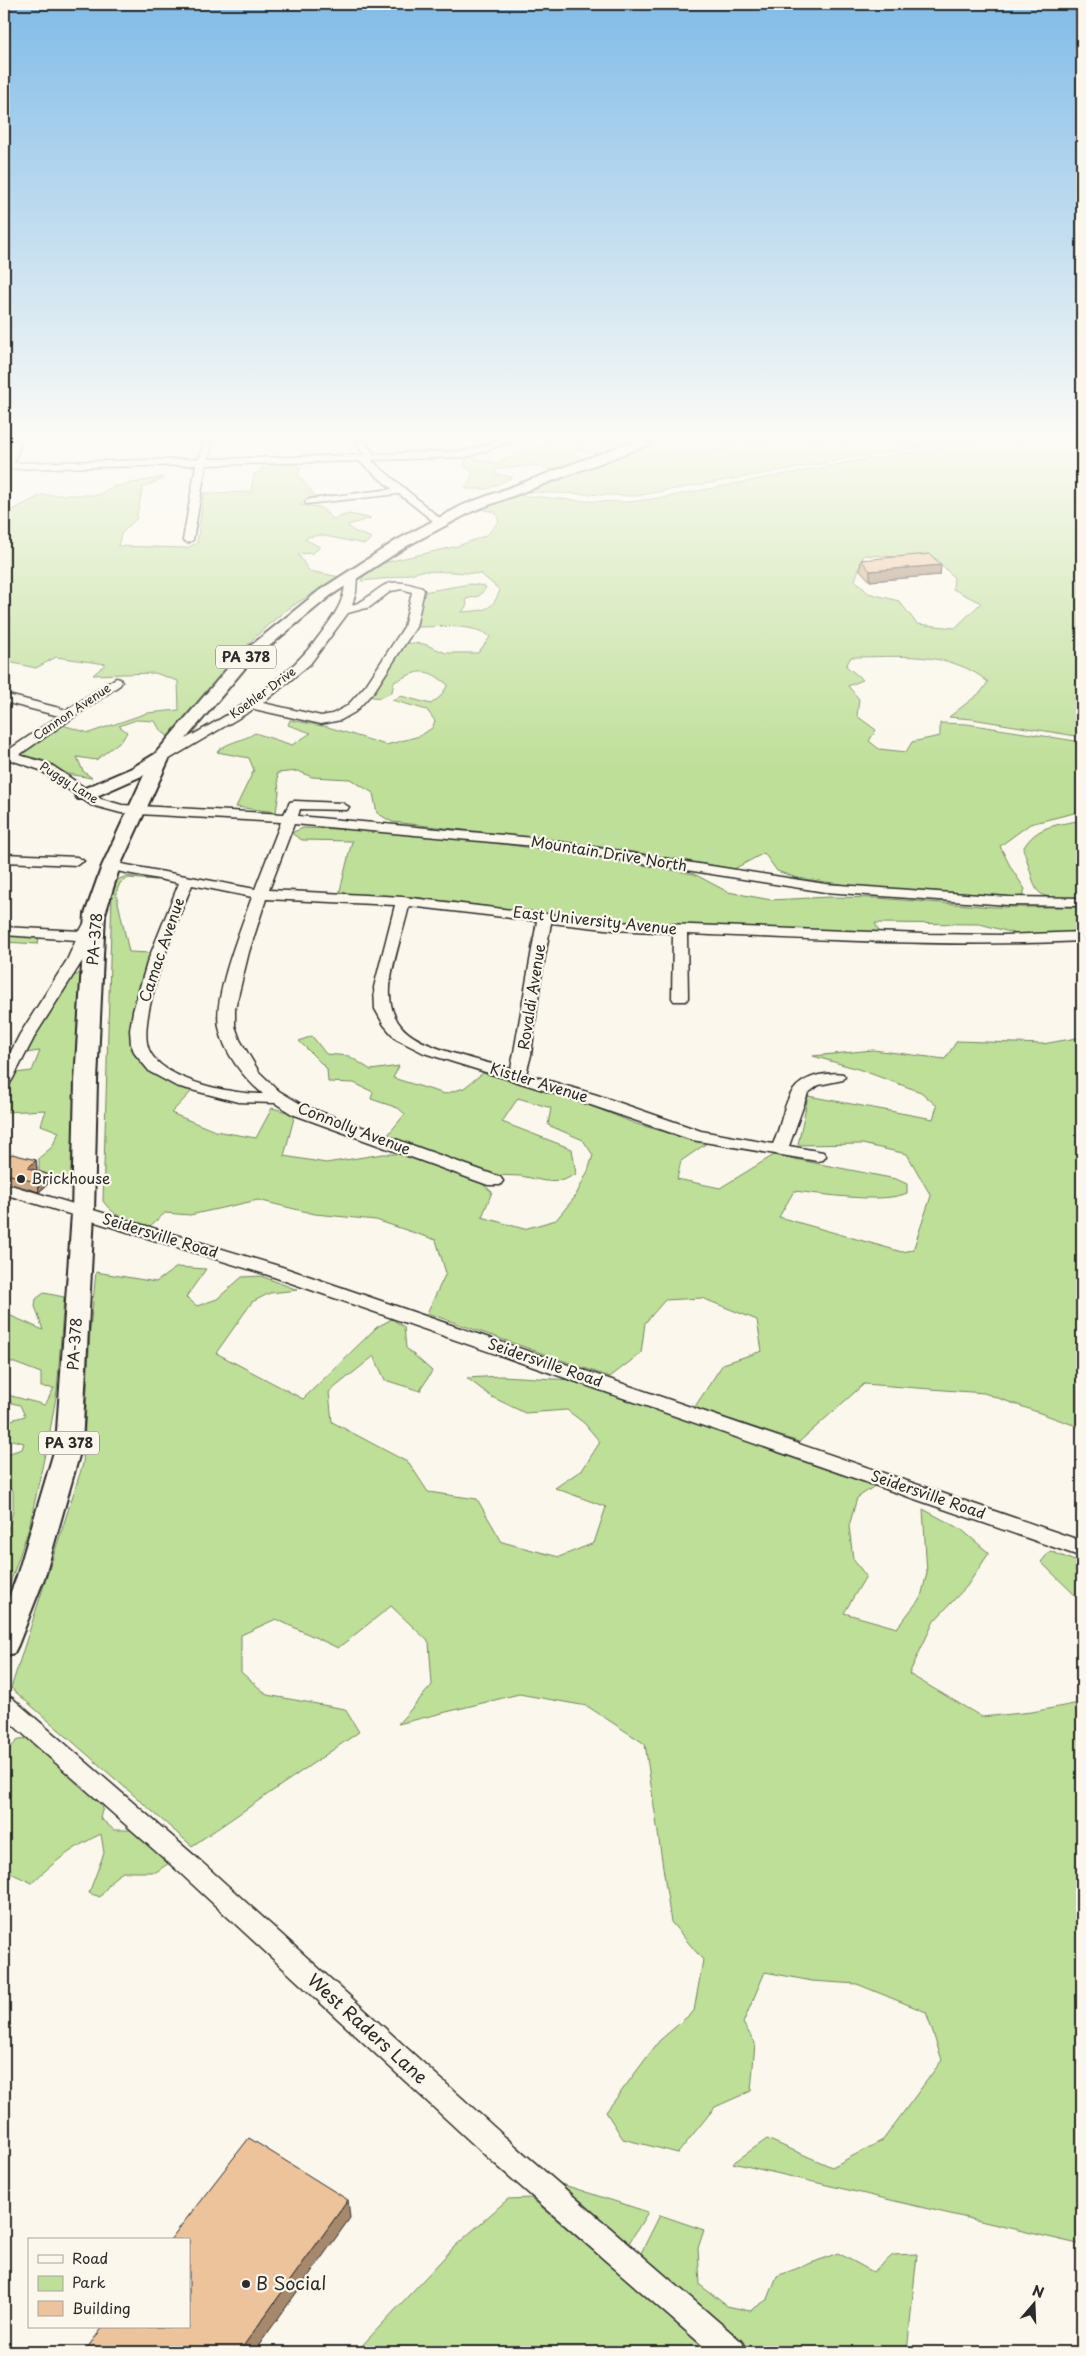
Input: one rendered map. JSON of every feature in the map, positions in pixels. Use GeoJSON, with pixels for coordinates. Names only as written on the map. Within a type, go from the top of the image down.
{"type":"FeatureCollection","features":[{"type":"Feature","properties":{"kind":"main road","name":"PA-378"},"geometry":{"type":"LineString","coordinates":[[4,1645],[32,1576],[69,1444],[83,1213],[86,1082],[95,914],[111,866],[161,758],[244,659],[325,593],[390,551]]}},
{"type":"Feature","properties":{"kind":"main road"},"geometry":{"type":"LineString","coordinates":[[84,795],[138,772],[161,758]]}},
{"type":"Feature","properties":{"kind":"street","name":"Koehler Drive"},"geometry":{"type":"LineString","coordinates":[[161,758],[250,704],[302,665],[344,610],[353,588],[351,577]]}},
{"type":"Feature","properties":{"kind":"street"},"geometry":{"type":"LineString","coordinates":[[250,704],[320,720],[336,717],[351,709],[371,687],[410,627],[418,590],[402,586],[388,588],[366,605],[344,610]]}},
{"type":"Feature","properties":{"kind":"street","name":"Cannon Avenue"},"geometry":{"type":"LineString","coordinates":[[5,756],[116,682]]}},
{"type":"Feature","properties":{"kind":"street"},"geometry":{"type":"LineString","coordinates":[[4,698],[67,714]]}},
{"type":"Feature","properties":{"kind":"street","name":"Puggy Lane"},"geometry":{"type":"LineString","coordinates":[[5,756],[34,762],[54,771],[84,795],[133,816],[281,823],[289,820]]}},
{"type":"Feature","properties":{"kind":"street"},"geometry":{"type":"LineString","coordinates":[[289,820],[295,805],[342,807]]}},
{"type":"Feature","properties":{"kind":"street","name":"Connolly Avenue"},"geometry":{"type":"LineString","coordinates":[[289,820],[235,973],[226,1024],[241,1062],[276,1098],[309,1115],[494,1181]]}},
{"type":"Feature","properties":{"kind":"street","name":"Mountain Drive North"},"geometry":{"type":"LineString","coordinates":[[289,820],[534,842],[825,888],[1008,901],[1082,902]]}},
{"type":"Feature","properties":{"kind":"street"},"geometry":{"type":"LineString","coordinates":[[4,858],[77,860]]}},
{"type":"Feature","properties":{"kind":"street","name":"East University Avenue"},"geometry":{"type":"LineString","coordinates":[[111,866],[262,894],[403,901],[605,925],[680,930],[951,939],[1032,940],[1082,937]]}},
{"type":"Feature","properties":{"kind":"street","name":"Camac Avenue"},"geometry":{"type":"LineString","coordinates":[[187,880],[162,943],[144,999],[139,1043],[154,1068],[181,1082],[248,1099],[276,1098]]}},
{"type":"Feature","properties":{"kind":"street","name":"Kistler Avenue"},"geometry":{"type":"LineString","coordinates":[[403,901],[382,987],[383,1009],[390,1022],[402,1036],[430,1050],[591,1099],[698,1136],[758,1148],[779,1149],[817,1156]]}},
{"type":"Feature","properties":{"kind":"street"},"geometry":{"type":"LineString","coordinates":[[4,1080],[28,1034],[87,936],[95,914]]}},
{"type":"Feature","properties":{"kind":"street","name":"Rovaldi Avenue"},"geometry":{"type":"LineString","coordinates":[[517,1076],[523,1055],[532,984],[545,917]]}},
{"type":"Feature","properties":{"kind":"street"},"geometry":{"type":"LineString","coordinates":[[680,930],[680,998]]}},
{"type":"Feature","properties":{"kind":"street"},"geometry":{"type":"LineString","coordinates":[[4,931],[87,936]]}},
{"type":"Feature","properties":{"kind":"street"},"geometry":{"type":"LineString","coordinates":[[779,1149],[785,1140],[798,1092],[806,1085],[816,1081],[837,1077]]}},
{"type":"Feature","properties":{"kind":"street","name":"Seidersville Road"},"geometry":{"type":"LineString","coordinates":[[4,1188],[275,1271],[384,1307],[1082,1549]]}},
{"type":"Feature","properties":{"kind":"street","name":"West Raders Lane"},"geometry":{"type":"LineString","coordinates":[[4,1704],[187,1864],[495,2146],[732,2352]]}},
{"type":"Feature","properties":{"kind":"green space"},"geometry":{"type":"Polygon","coordinates":[[[4,551],[315,551],[313,553],[298,554],[309,571],[340,577],[285,611],[253,639],[224,671],[170,738],[160,730],[155,721],[136,720],[119,726],[127,732],[123,739],[96,760],[77,757],[83,771],[92,778],[68,774],[42,760],[22,755],[20,751],[59,724],[89,733],[147,713],[179,710],[178,681],[155,673],[93,675],[106,664],[56,657],[36,668],[4,661],[4,551]]]}},
{"type":"Feature","properties":{"kind":"green space"},"geometry":{"type":"Polygon","coordinates":[[[436,551],[1082,551],[1082,737],[949,717],[981,692],[988,682],[973,672],[941,660],[905,656],[851,657],[846,666],[863,680],[848,686],[859,699],[857,716],[876,730],[869,741],[879,749],[906,752],[912,742],[940,736],[940,723],[967,724],[1082,742],[1082,811],[1030,824],[1000,846],[1011,868],[1025,889],[1022,897],[855,886],[797,878],[777,871],[764,853],[734,869],[616,849],[392,822],[377,813],[373,793],[350,779],[312,777],[298,771],[277,773],[279,792],[276,812],[236,807],[254,770],[249,758],[217,752],[221,749],[255,733],[292,745],[311,733],[288,725],[290,720],[328,727],[386,745],[420,736],[432,728],[435,721],[427,710],[392,700],[401,696],[431,704],[440,697],[448,685],[433,675],[422,672],[394,682],[392,692],[386,695],[379,697],[369,696],[406,643],[424,644],[446,653],[478,653],[490,637],[484,633],[466,628],[445,626],[416,627],[423,592],[470,584],[485,586],[486,588],[479,596],[466,599],[467,605],[462,612],[482,610],[490,606],[500,590],[481,574],[422,571],[392,578],[361,581],[367,570],[387,562],[436,551]],[[864,555],[855,580],[868,593],[899,601],[917,624],[955,628],[981,603],[953,589],[954,578],[937,559],[864,555]]]}},
{"type":"Feature","properties":{"kind":"green space"},"geometry":{"type":"Polygon","coordinates":[[[1082,820],[1082,899],[1052,898],[1043,895],[1034,885],[1023,849],[1034,835],[1048,827],[1082,820]]]}},
{"type":"Feature","properties":{"kind":"green space"},"geometry":{"type":"Polygon","coordinates":[[[303,828],[371,830],[452,837],[591,856],[694,874],[728,892],[771,900],[830,897],[877,898],[993,907],[1082,907],[1082,933],[1028,937],[980,924],[875,923],[880,934],[687,927],[608,922],[414,897],[339,895],[352,841],[302,840],[291,833],[303,828]]]}},
{"type":"Feature","properties":{"kind":"green space"},"geometry":{"type":"Polygon","coordinates":[[[126,876],[156,880],[128,878],[120,883],[116,893],[129,952],[151,953],[138,1001],[131,1049],[153,1075],[192,1091],[171,1113],[215,1131],[256,1138],[272,1108],[295,1114],[284,1156],[326,1163],[383,1154],[400,1154],[480,1182],[492,1192],[482,1217],[524,1229],[556,1220],[575,1197],[588,1171],[593,1155],[583,1140],[548,1125],[551,1108],[518,1098],[502,1122],[572,1149],[576,1174],[564,1180],[545,1181],[521,1176],[494,1175],[387,1136],[405,1114],[398,1108],[371,1099],[373,1092],[354,1083],[328,1082],[327,1069],[299,1041],[312,1036],[326,1054],[349,1056],[371,1070],[399,1066],[393,1078],[445,1094],[464,1088],[483,1073],[577,1100],[636,1124],[707,1143],[681,1161],[677,1179],[720,1188],[774,1155],[896,1179],[907,1184],[907,1193],[883,1198],[868,1198],[794,1191],[779,1217],[902,1252],[913,1250],[931,1196],[907,1154],[862,1144],[798,1145],[808,1096],[933,1119],[937,1106],[921,1092],[858,1069],[813,1056],[873,1050],[945,1059],[957,1041],[1043,1044],[1082,1037],[1082,1428],[984,1393],[864,1384],[799,1442],[694,1408],[723,1364],[762,1351],[757,1320],[702,1298],[665,1300],[645,1323],[641,1353],[610,1377],[427,1313],[446,1273],[436,1240],[376,1220],[315,1214],[258,1200],[190,1215],[165,1213],[150,1226],[118,1216],[103,1201],[112,893],[115,881],[126,876]]]}},
{"type":"Feature","properties":{"kind":"green space"},"geometry":{"type":"Polygon","coordinates":[[[4,935],[39,937],[38,944],[4,942],[4,935]]]}},
{"type":"Feature","properties":{"kind":"green space"},"geometry":{"type":"Polygon","coordinates":[[[82,972],[70,1184],[56,1183],[39,1173],[39,1158],[52,1147],[59,1132],[41,1125],[46,1110],[4,1112],[4,1103],[15,1073],[32,1071],[40,1051],[25,1053],[72,977],[82,972]]]}},
{"type":"Feature","properties":{"kind":"green space"},"geometry":{"type":"Polygon","coordinates":[[[177,1267],[206,1269],[186,1297],[197,1306],[217,1299],[242,1277],[261,1276],[298,1290],[270,1293],[252,1302],[216,1353],[303,1399],[377,1327],[392,1319],[404,1327],[406,1348],[432,1371],[420,1391],[385,1380],[374,1356],[329,1392],[332,1422],[409,1463],[428,1492],[477,1499],[502,1542],[559,1557],[594,1543],[606,1507],[555,1488],[583,1469],[600,1442],[584,1423],[567,1410],[525,1413],[492,1397],[467,1378],[501,1376],[573,1380],[876,1485],[857,1498],[849,1526],[853,1559],[866,1576],[844,1613],[897,1628],[921,1597],[927,1573],[923,1509],[962,1530],[989,1553],[967,1586],[934,1621],[909,1674],[982,1717],[1032,1712],[1079,1703],[1082,1675],[1082,2245],[733,2163],[767,2139],[832,2167],[883,2140],[942,2060],[926,2012],[857,1984],[812,1981],[765,1972],[743,2023],[755,2043],[751,2091],[715,2107],[678,2153],[623,2139],[606,2112],[659,2041],[694,2011],[703,1960],[671,1922],[645,1744],[587,1706],[519,1694],[398,1724],[432,1685],[429,1642],[391,1606],[338,1648],[276,1619],[241,1635],[241,1672],[267,1695],[345,1709],[359,1732],[192,1846],[11,1688],[83,1464],[90,1330],[96,1272],[156,1282],[177,1267]]]}},
{"type":"Feature","properties":{"kind":"green space"},"geometry":{"type":"Polygon","coordinates":[[[44,1293],[64,1297],[57,1391],[29,1528],[4,1601],[4,1544],[13,1511],[13,1491],[4,1483],[4,1455],[22,1449],[24,1443],[4,1438],[4,1422],[25,1416],[20,1405],[4,1401],[4,1394],[45,1405],[54,1388],[41,1387],[41,1373],[4,1359],[4,1316],[9,1315],[43,1330],[35,1306],[36,1299],[44,1293]]]}},
{"type":"Feature","properties":{"kind":"green space"},"geometry":{"type":"Polygon","coordinates":[[[1050,1551],[1082,1564],[1082,1602],[1041,1562],[1050,1551]]]}},
{"type":"Feature","properties":{"kind":"green space"},"geometry":{"type":"Polygon","coordinates":[[[34,1738],[105,1800],[100,1818],[114,1830],[136,1830],[169,1863],[156,1872],[123,1872],[114,1878],[100,1897],[89,1893],[104,1853],[101,1834],[64,1855],[32,1883],[4,1870],[4,1754],[19,1739],[34,1738]]]}},
{"type":"Feature","properties":{"kind":"green space"},"geometry":{"type":"Polygon","coordinates":[[[561,2184],[648,2212],[629,2243],[561,2184]]]}},
{"type":"Feature","properties":{"kind":"green space"},"geometry":{"type":"Polygon","coordinates":[[[531,2198],[711,2352],[356,2352],[454,2247],[508,2199],[531,2198]]]}},
{"type":"Feature","properties":{"kind":"green space"},"geometry":{"type":"Polygon","coordinates":[[[660,2215],[704,2230],[698,2248],[700,2285],[727,2306],[750,2311],[768,2299],[777,2276],[838,2253],[873,2272],[893,2255],[917,2254],[907,2352],[749,2352],[641,2253],[660,2215]]]}},
{"type":"Feature","properties":{"kind":"building"},"geometry":{"type":"Polygon","coordinates":[[[930,554],[941,565],[870,571],[861,560],[930,554]]]}},
{"type":"Feature","properties":{"kind":"building"},"geometry":{"type":"Polygon","coordinates":[[[12,1154],[36,1160],[28,1168],[47,1174],[38,1183],[4,1173],[4,1161],[12,1154]]]}},
{"type":"Feature","properties":{"kind":"building","name":"B Social"},"geometry":{"type":"Polygon","coordinates":[[[249,2138],[348,2200],[239,2352],[84,2352],[102,2328],[190,2328],[190,2238],[172,2238],[249,2138]]]}},
{"type":"Feature","properties":{"kind":"place","name":"Brickhouse"},"geometry":{"type":"Point","coordinates":[21,1179]}},
{"type":"Feature","properties":{"kind":"place","name":"B Social"},"geometry":{"type":"Point","coordinates":[246,2284]}}]}
